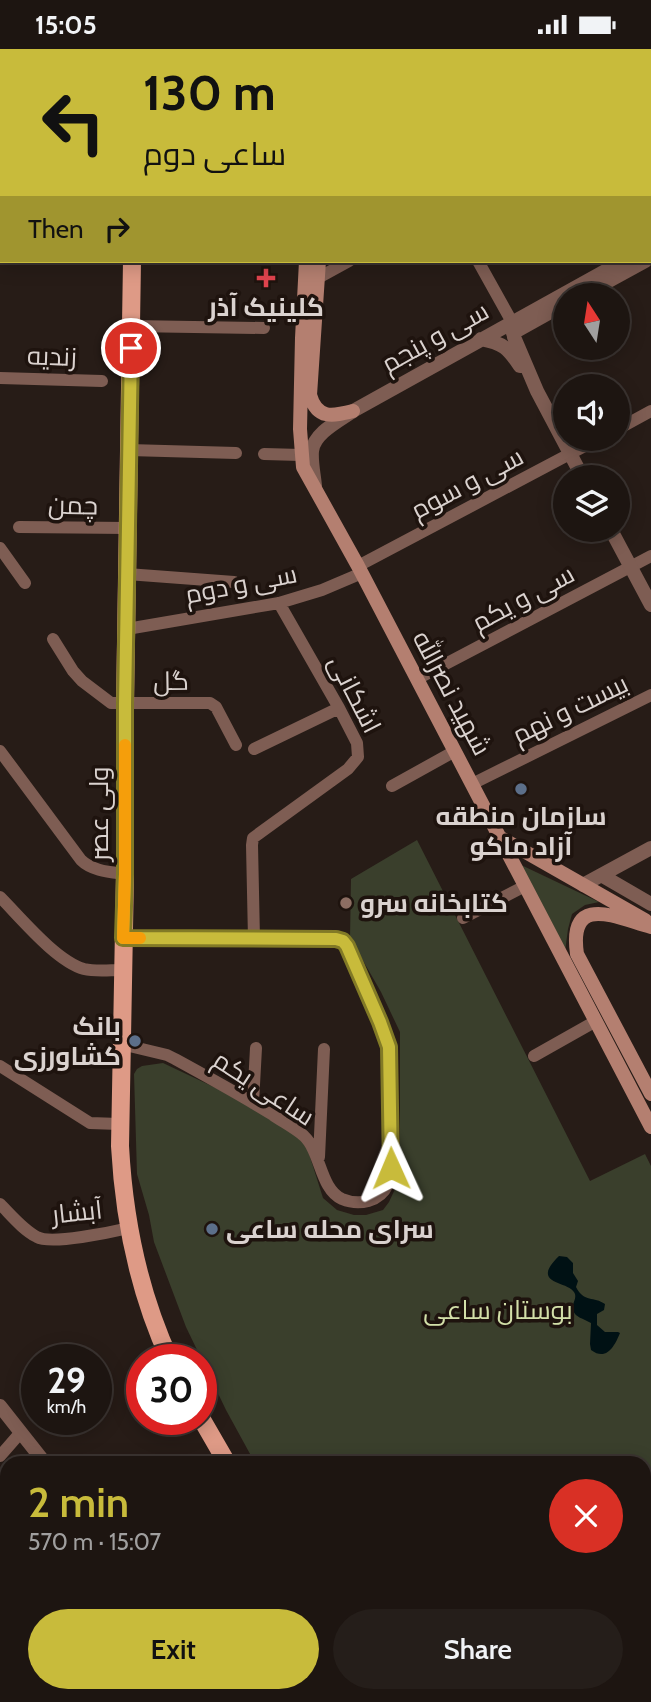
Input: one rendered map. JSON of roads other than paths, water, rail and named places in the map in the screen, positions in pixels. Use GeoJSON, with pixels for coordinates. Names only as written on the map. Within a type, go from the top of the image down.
{"type":"FeatureCollection","features":[{"type":"Feature","properties":{"kind":"main road","name":"ولی عصر"},"geometry":{"type":"LineString","coordinates":[[132,263],[125,874],[119,1124],[121,1168],[130,1228],[145,1296],[163,1344]]}},
{"type":"Feature","properties":{"kind":"main road","name":"شهید نصرالله"},"geometry":{"type":"LineString","coordinates":[[306,263],[302,338],[303,467],[360,570],[596,1021],[651,1094]]}},
{"type":"Feature","properties":{"kind":"main road"},"geometry":{"type":"LineString","coordinates":[[319,263],[310,384],[312,401],[319,411],[330,416],[353,411]]}},
{"type":"Feature","properties":{"kind":"main road"},"geometry":{"type":"LineString","coordinates":[[500,838],[651,925]]}},
{"type":"Feature","properties":{"kind":"main road","name":"شهید نصرالله"},"geometry":{"type":"LineString","coordinates":[[651,925],[591,913],[578,925],[576,936],[577,954],[651,1126]]}},
{"type":"Feature","properties":{"kind":"main road"},"geometry":{"type":"LineString","coordinates":[[211,1435],[223,1456]]}},
{"type":"Feature","properties":{"kind":"street"},"geometry":{"type":"LineString","coordinates":[[318,278],[345,263]]}},
{"type":"Feature","properties":{"kind":"street"},"geometry":{"type":"LineString","coordinates":[[479,263],[512,328],[537,391]]}},
{"type":"Feature","properties":{"kind":"street","name":"سی و پنجم"},"geometry":{"type":"LineString","coordinates":[[512,328],[620,263]]}},
{"type":"Feature","properties":{"kind":"street"},"geometry":{"type":"LineString","coordinates":[[605,283],[641,263]]}},
{"type":"Feature","properties":{"kind":"street","name":"سی و پنجم"},"geometry":{"type":"LineString","coordinates":[[315,486],[313,445],[321,434],[353,411],[481,339],[553,310]]}},
{"type":"Feature","properties":{"kind":"street"},"geometry":{"type":"LineString","coordinates":[[131,326],[264,328]]}},
{"type":"Feature","properties":{"kind":"street"},"geometry":{"type":"LineString","coordinates":[[481,339],[499,343],[518,362],[537,391],[576,465]]}},
{"type":"Feature","properties":{"kind":"street","name":"زندیه"},"geometry":{"type":"LineString","coordinates":[[0,378],[102,381]]}},
{"type":"Feature","properties":{"kind":"street"},"geometry":{"type":"LineString","coordinates":[[630,422],[651,411]]}},
{"type":"Feature","properties":{"kind":"street"},"geometry":{"type":"LineString","coordinates":[[129,450],[236,453]]}},
{"type":"Feature","properties":{"kind":"street","name":"سی و سوم"},"geometry":{"type":"LineString","coordinates":[[360,570],[576,451]]}},
{"type":"Feature","properties":{"kind":"street"},"geometry":{"type":"LineString","coordinates":[[264,454],[301,454]]}},
{"type":"Feature","properties":{"kind":"street","name":"چمن"},"geometry":{"type":"LineString","coordinates":[[19,527],[128,528]]}},
{"type":"Feature","properties":{"kind":"street"},"geometry":{"type":"LineString","coordinates":[[617,542],[651,605]]}},
{"type":"Feature","properties":{"kind":"street"},"geometry":{"type":"LineString","coordinates":[[0,548],[25,583]]}},
{"type":"Feature","properties":{"kind":"street","name":"سی و یکم"},"geometry":{"type":"LineString","coordinates":[[417,679],[651,557]]}},
{"type":"Feature","properties":{"kind":"street","name":"سی و دوم"},"geometry":{"type":"LineString","coordinates":[[127,629],[279,603],[322,590],[360,570]]}},
{"type":"Feature","properties":{"kind":"street"},"geometry":{"type":"LineString","coordinates":[[127,574],[234,582]]}},
{"type":"Feature","properties":{"kind":"street","name":"اشکانی"},"geometry":{"type":"LineString","coordinates":[[254,939],[253,838],[348,769],[359,753],[339,708],[279,603]]}},
{"type":"Feature","properties":{"kind":"street"},"geometry":{"type":"LineString","coordinates":[[53,639],[82,681],[111,703],[125,704]]}},
{"type":"Feature","properties":{"kind":"street","name":"بیست و نهم"},"geometry":{"type":"LineString","coordinates":[[472,784],[651,695]]}},
{"type":"Feature","properties":{"kind":"street","name":"گل"},"geometry":{"type":"LineString","coordinates":[[125,704],[210,703],[216,708],[236,745]]}},
{"type":"Feature","properties":{"kind":"street"},"geometry":{"type":"LineString","coordinates":[[254,749],[339,708]]}},
{"type":"Feature","properties":{"kind":"street"},"geometry":{"type":"LineString","coordinates":[[0,751],[87,866],[125,874]]}},
{"type":"Feature","properties":{"kind":"street"},"geometry":{"type":"LineString","coordinates":[[392,786],[455,751]]}},
{"type":"Feature","properties":{"kind":"street"},"geometry":{"type":"LineString","coordinates":[[583,885],[651,848]]}},
{"type":"Feature","properties":{"kind":"street"},"geometry":{"type":"LineString","coordinates":[[601,875],[651,904]]}},
{"type":"Feature","properties":{"kind":"street"},"geometry":{"type":"LineString","coordinates":[[463,918],[525,886]]}},
{"type":"Feature","properties":{"kind":"street"},"geometry":{"type":"LineString","coordinates":[[0,897],[52,949],[75,965],[92,970],[122,970]]}},
{"type":"Feature","properties":{"kind":"street"},"geometry":{"type":"LineString","coordinates":[[123,938],[254,939]]}},
{"type":"Feature","properties":{"kind":"street","name":"ساعی یکم"},"geometry":{"type":"LineString","coordinates":[[121,1044],[167,1055],[254,1103],[302,1134],[313,1148],[331,1190],[339,1198],[352,1202],[368,1202],[381,1194],[389,1184],[391,1168],[389,1047],[347,946],[336,939],[254,939]]}},
{"type":"Feature","properties":{"kind":"street"},"geometry":{"type":"LineString","coordinates":[[534,1056],[596,1021]]}},
{"type":"Feature","properties":{"kind":"street"},"geometry":{"type":"LineString","coordinates":[[254,1103],[256,1048]]}},
{"type":"Feature","properties":{"kind":"street"},"geometry":{"type":"LineString","coordinates":[[318,1161],[324,1049]]}},
{"type":"Feature","properties":{"kind":"street"},"geometry":{"type":"LineString","coordinates":[[0,1066],[90,1123],[119,1124]]}},
{"type":"Feature","properties":{"kind":"street","name":"آبشار"},"geometry":{"type":"LineString","coordinates":[[0,1204],[43,1240],[130,1228]]}},
{"type":"Feature","properties":{"kind":"street"},"geometry":{"type":"LineString","coordinates":[[0,1406],[21,1432],[0,1456]]}},
{"type":"Feature","properties":{"kind":"street"},"geometry":{"type":"LineString","coordinates":[[23,1435],[40,1456]]}},
{"type":"Feature","properties":{"kind":"place","name":"کلینیک آذر"},"geometry":{"type":"Point","coordinates":[266,278]}},
{"type":"Feature","properties":{"kind":"place","name":"سازمان منطقه آزاد ماکو"},"geometry":{"type":"Point","coordinates":[521,789]}},
{"type":"Feature","properties":{"kind":"place","name":"کتابخانه سرو"},"geometry":{"type":"Point","coordinates":[346,903]}},
{"type":"Feature","properties":{"kind":"place","name":"بانک کشاورزی"},"geometry":{"type":"Point","coordinates":[135,1041]}},
{"type":"Feature","properties":{"kind":"place","name":"سرای محله ساعی"},"geometry":{"type":"Point","coordinates":[212,1229]}},
{"type":"Feature","properties":{"kind":"park label","name":"بوستان ساعی"},"geometry":{"type":"Point","coordinates":[498,1310]}}]}
